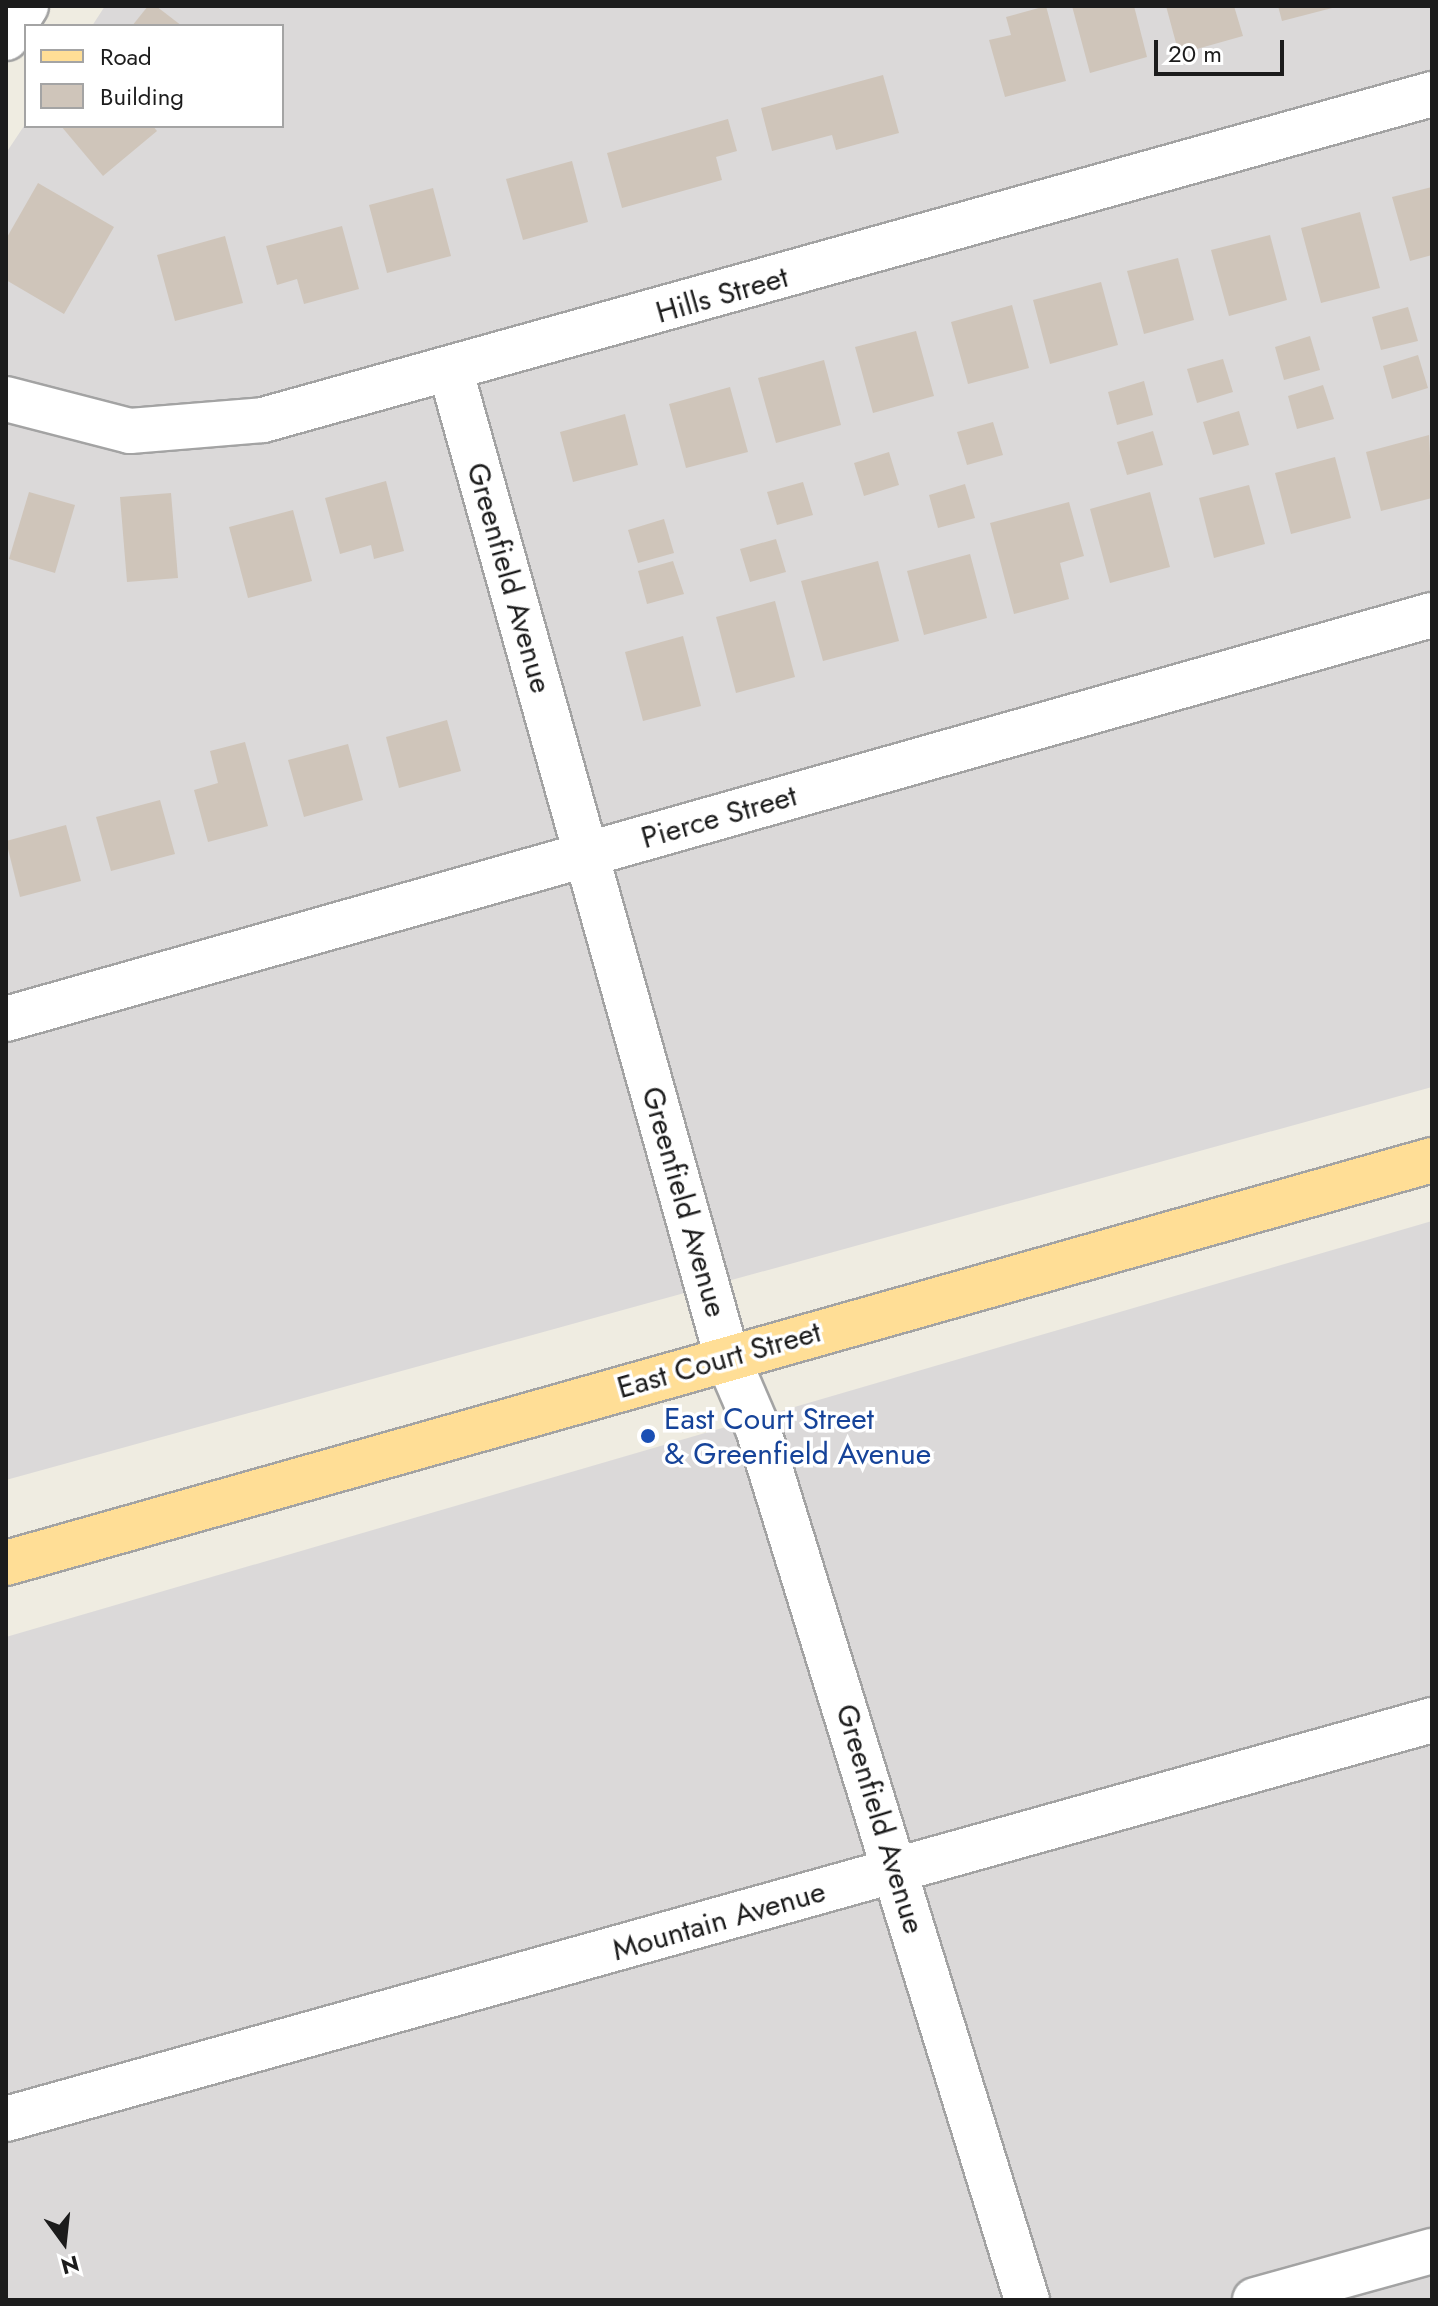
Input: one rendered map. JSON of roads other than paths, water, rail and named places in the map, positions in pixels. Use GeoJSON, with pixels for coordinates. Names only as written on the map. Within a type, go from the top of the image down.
{"type":"FeatureCollection","features":[{"type":"Feature","properties":{"kind":"main road","name":"East Court Street"},"geometry":{"type":"LineString","coordinates":[[6,1563],[1432,1160]]}},
{"type":"Feature","properties":{"kind":"street"},"geometry":{"type":"LineString","coordinates":[[6,38],[26,6]]}},
{"type":"Feature","properties":{"kind":"street","name":"Hills Street"},"geometry":{"type":"LineString","coordinates":[[6,399],[130,431],[263,420],[451,372],[1432,94]]}},
{"type":"Feature","properties":{"kind":"street","name":"Greenfield Avenue"},"geometry":{"type":"LineString","coordinates":[[451,372],[727,1357],[758,1429],[1027,2300]]}},
{"type":"Feature","properties":{"kind":"street","name":"Pierce Street"},"geometry":{"type":"LineString","coordinates":[[6,1019],[1432,615]]}},
{"type":"Feature","properties":{"kind":"street","name":"Mountain Avenue"},"geometry":{"type":"LineString","coordinates":[[6,2119],[1432,1720]]}},
{"type":"Feature","properties":{"kind":"street"},"geometry":{"type":"LineString","coordinates":[[1255,2300],[1432,2251]]}},
{"type":"Feature","properties":{"kind":"place","name":"East Court Street & Greenfield Avenue"},"geometry":{"type":"Point","coordinates":[648,1436]}}]}
